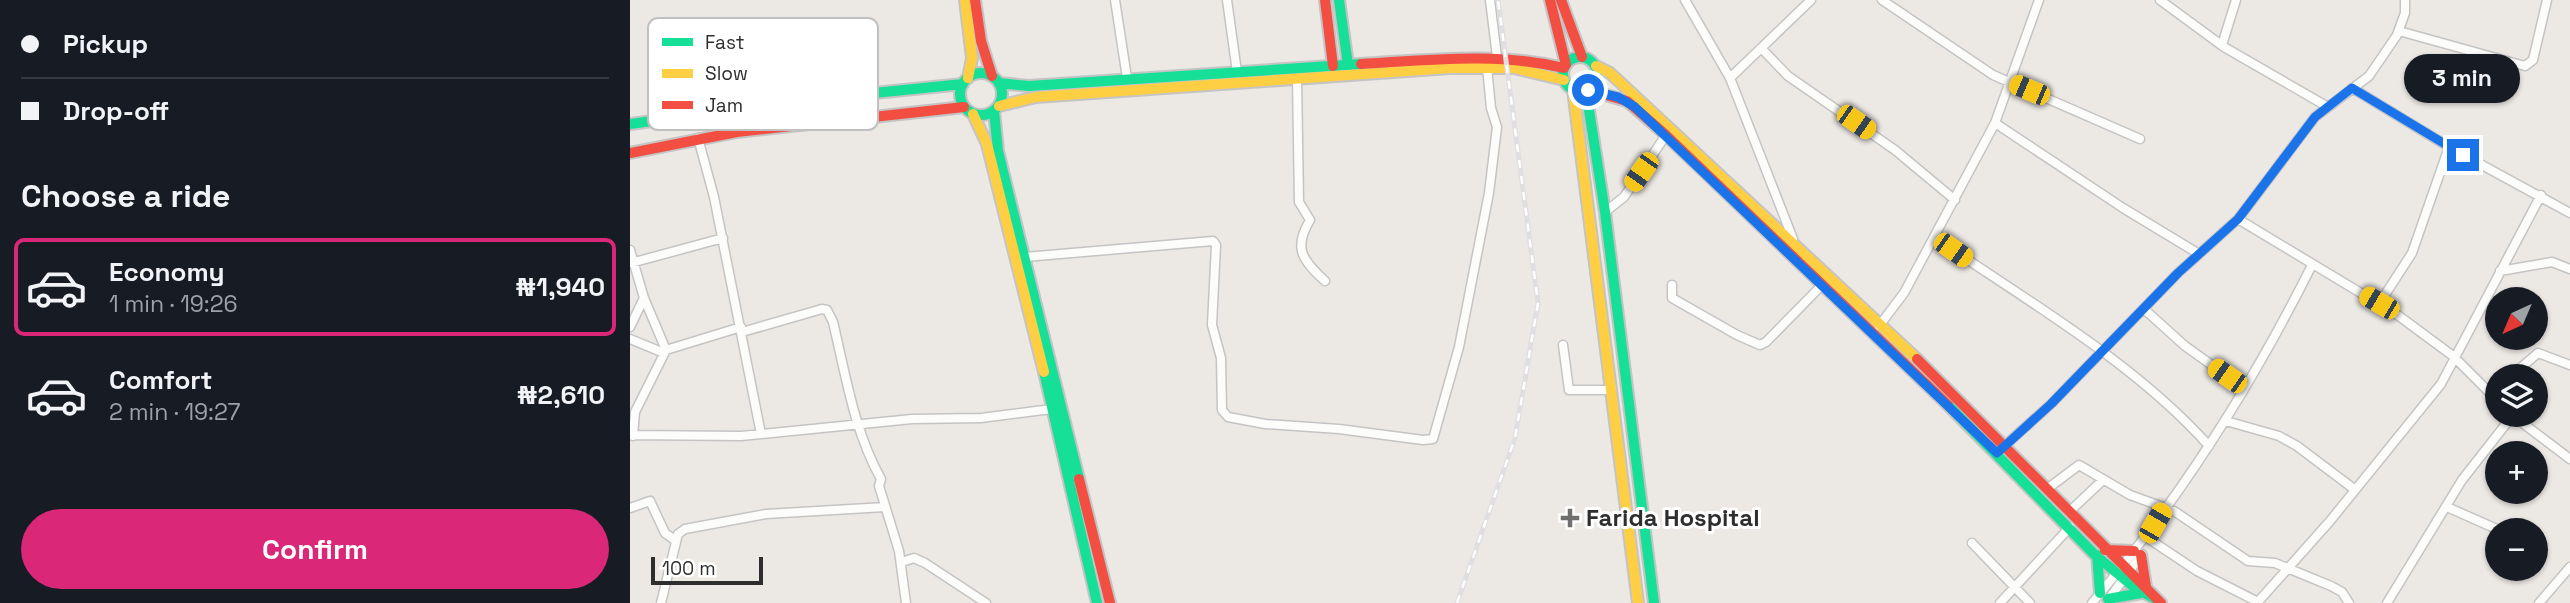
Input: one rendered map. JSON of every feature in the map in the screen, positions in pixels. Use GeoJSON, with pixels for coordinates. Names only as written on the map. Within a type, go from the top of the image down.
{"type":"FeatureCollection","features":[{"type":"Feature","properties":{"kind":"street"},"geometry":{"type":"LineString","coordinates":[[965,0],[972,58],[961,100],[987,144],[1097,603]]}},
{"type":"Feature","properties":{"kind":"street"},"geometry":{"type":"LineString","coordinates":[[975,0],[981,41],[1002,97],[997,109],[998,151],[1110,603]]}},
{"type":"Feature","properties":{"kind":"street"},"geometry":{"type":"LineString","coordinates":[[1115,0],[1127,78]]}},
{"type":"Feature","properties":{"kind":"street"},"geometry":{"type":"LineString","coordinates":[[1227,0],[1237,72]]}},
{"type":"Feature","properties":{"kind":"street"},"geometry":{"type":"LineString","coordinates":[[1325,0],[1333,66]]}},
{"type":"Feature","properties":{"kind":"street"},"geometry":{"type":"LineString","coordinates":[[1339,0],[1348,65]]}},
{"type":"Feature","properties":{"kind":"street"},"geometry":{"type":"LineString","coordinates":[[1490,0],[1497,57]]}},
{"type":"Feature","properties":{"kind":"street"},"geometry":{"type":"LineString","coordinates":[[1550,0],[1564,71],[1573,90],[1638,603]]}},
{"type":"Feature","properties":{"kind":"street"},"geometry":{"type":"LineString","coordinates":[[1561,0],[1581,57],[1610,74],[1675,131],[1879,326],[2001,449],[2070,527],[2159,601]]}},
{"type":"Feature","properties":{"kind":"street"},"geometry":{"type":"LineString","coordinates":[[1685,0],[1730,78],[1795,244]]}},
{"type":"Feature","properties":{"kind":"street"},"geometry":{"type":"LineString","coordinates":[[1730,78],[1763,50],[1811,0]]}},
{"type":"Feature","properties":{"kind":"street"},"geometry":{"type":"LineString","coordinates":[[1882,0],[1993,75],[2140,139]]}},
{"type":"Feature","properties":{"kind":"street"},"geometry":{"type":"LineString","coordinates":[[1879,326],[1904,293],[1995,123],[2039,0]]}},
{"type":"Feature","properties":{"kind":"street"},"geometry":{"type":"LineString","coordinates":[[2160,0],[2170,3],[2222,45],[2328,107]]}},
{"type":"Feature","properties":{"kind":"street"},"geometry":{"type":"LineString","coordinates":[[2222,45],[2236,0]]}},
{"type":"Feature","properties":{"kind":"street"},"geometry":{"type":"LineString","coordinates":[[2001,449],[2104,353],[2199,254],[2238,219],[2297,139],[2328,107],[2360,84],[2382,60],[2399,31],[2405,0]]}},
{"type":"Feature","properties":{"kind":"street"},"geometry":{"type":"LineString","coordinates":[[2399,31],[2525,66],[2533,60],[2547,0]]}},
{"type":"Feature","properties":{"kind":"street"},"geometry":{"type":"LineString","coordinates":[[1763,50],[1788,76],[1895,150],[1955,200]]}},
{"type":"Feature","properties":{"kind":"street"},"geometry":{"type":"LineString","coordinates":[[878,91],[965,81],[980,73],[996,80],[1029,86],[1497,57],[1527,58],[1564,71]]}},
{"type":"Feature","properties":{"kind":"street"},"geometry":{"type":"LineString","coordinates":[[878,115],[969,110],[984,115],[1036,97],[1297,79],[1488,67],[1564,71],[1581,57]]}},
{"type":"Feature","properties":{"kind":"street"},"geometry":{"type":"LineString","coordinates":[[1596,66],[1597,80],[1587,91],[1587,112],[1605,212],[1654,603]]}},
{"type":"Feature","properties":{"kind":"street"},"geometry":{"type":"LineString","coordinates":[[1025,257],[1213,241],[1216,245],[1212,326],[1221,358],[1222,410],[1227,417],[1265,424],[1433,439],[1459,347],[1489,193],[1497,127],[1491,108],[1488,67]]}},
{"type":"Feature","properties":{"kind":"street"},"geometry":{"type":"LineString","coordinates":[[1297,79],[1299,202],[1310,220],[1301,233],[1300,242],[1309,267],[1325,281]]}},
{"type":"Feature","properties":{"kind":"street"},"geometry":{"type":"LineString","coordinates":[[2352,88],[2449,147],[2542,195],[2570,213]]}},
{"type":"Feature","properties":{"kind":"street"},"geometry":{"type":"LineString","coordinates":[[1573,90],[1627,101],[1822,285],[2047,489],[2100,553],[2104,598]]}},
{"type":"Feature","properties":{"kind":"street"},"geometry":{"type":"LineString","coordinates":[[1587,112],[1610,96]]}},
{"type":"Feature","properties":{"kind":"street"},"geometry":{"type":"LineString","coordinates":[[630,124],[648,122]]}},
{"type":"Feature","properties":{"kind":"street"},"geometry":{"type":"LineString","coordinates":[[1995,123],[2123,208],[2199,254]]}},
{"type":"Feature","properties":{"kind":"street"},"geometry":{"type":"LineString","coordinates":[[630,153],[698,138],[759,130]]}},
{"type":"Feature","properties":{"kind":"street"},"geometry":{"type":"LineString","coordinates":[[1605,212],[1624,197],[1666,135]]}},
{"type":"Feature","properties":{"kind":"street"},"geometry":{"type":"LineString","coordinates":[[698,138],[723,237],[761,433]]}},
{"type":"Feature","properties":{"kind":"street"},"geometry":{"type":"LineString","coordinates":[[2379,303],[2412,253],[2449,147]]}},
{"type":"Feature","properties":{"kind":"street"},"geometry":{"type":"LineString","coordinates":[[2146,537],[2197,571],[2258,602],[2441,384],[2453,356],[2475,324],[2500,271],[2542,195]]}},
{"type":"Feature","properties":{"kind":"street"},"geometry":{"type":"LineString","coordinates":[[2238,219],[2379,303],[2453,356],[2485,386]]}},
{"type":"Feature","properties":{"kind":"street"},"geometry":{"type":"LineString","coordinates":[[632,263],[723,237]]}},
{"type":"Feature","properties":{"kind":"street"},"geometry":{"type":"LineString","coordinates":[[1934,237],[2104,353],[2173,407],[2209,446]]}},
{"type":"Feature","properties":{"kind":"street"},"geometry":{"type":"LineString","coordinates":[[630,250],[644,298],[665,351],[635,412],[632,436],[741,436],[912,419],[981,418],[1052,409]]}},
{"type":"Feature","properties":{"kind":"street"},"geometry":{"type":"LineString","coordinates":[[2500,271],[2552,262],[2570,269]]}},
{"type":"Feature","properties":{"kind":"street"},"geometry":{"type":"LineString","coordinates":[[2104,598],[2226,421],[2312,265]]}},
{"type":"Feature","properties":{"kind":"street"},"geometry":{"type":"LineString","coordinates":[[1672,285],[1671,297],[1737,335],[1760,345],[1822,285]]}},
{"type":"Feature","properties":{"kind":"street"},"geometry":{"type":"LineString","coordinates":[[630,327],[644,298]]}},
{"type":"Feature","properties":{"kind":"street"},"geometry":{"type":"LineString","coordinates":[[2144,309],[2185,346],[2244,388]]}},
{"type":"Feature","properties":{"kind":"street"},"geometry":{"type":"LineString","coordinates":[[630,339],[665,351],[742,329],[827,310],[833,322],[857,425],[870,463],[881,479],[879,486],[902,562],[906,603]]}},
{"type":"Feature","properties":{"kind":"street"},"geometry":{"type":"LineString","coordinates":[[1563,345],[1569,390],[1612,390]]}},
{"type":"Feature","properties":{"kind":"street"},"geometry":{"type":"LineString","coordinates":[[2525,364],[2538,353],[2570,365]]}},
{"type":"Feature","properties":{"kind":"street"},"geometry":{"type":"LineString","coordinates":[[2226,421],[2279,436],[2297,446],[2354,489]]}},
{"type":"Feature","properties":{"kind":"street"},"geometry":{"type":"LineString","coordinates":[[2387,603],[2462,480],[2503,427]]}},
{"type":"Feature","properties":{"kind":"street"},"geometry":{"type":"LineString","coordinates":[[2528,427],[2570,459]]}},
{"type":"Feature","properties":{"kind":"street"},"geometry":{"type":"LineString","coordinates":[[2047,489],[2079,465],[2103,480],[2163,509],[2174,511],[2248,561],[2268,562],[2342,592],[2348,603]]}},
{"type":"Feature","properties":{"kind":"street"},"geometry":{"type":"LineString","coordinates":[[2068,512],[2103,480]]}},
{"type":"Feature","properties":{"kind":"street"},"geometry":{"type":"LineString","coordinates":[[630,508],[650,501],[665,533],[676,541]]}},
{"type":"Feature","properties":{"kind":"street"},"geometry":{"type":"LineString","coordinates":[[661,603],[678,534],[685,529],[766,514],[885,507]]}},
{"type":"Feature","properties":{"kind":"street"},"geometry":{"type":"LineString","coordinates":[[2447,507],[2485,524]]}},
{"type":"Feature","properties":{"kind":"street"},"geometry":{"type":"LineString","coordinates":[[2000,603],[2070,527]]}},
{"type":"Feature","properties":{"kind":"street"},"geometry":{"type":"LineString","coordinates":[[1972,542],[2030,603]]}},
{"type":"Feature","properties":{"kind":"street"},"geometry":{"type":"LineString","coordinates":[[2100,553],[2137,553]]}},
{"type":"Feature","properties":{"kind":"street"},"geometry":{"type":"LineString","coordinates":[[2137,553],[2143,590]]}},
{"type":"Feature","properties":{"kind":"street"},"geometry":{"type":"LineString","coordinates":[[902,562],[914,558],[925,563],[986,603]]}},
{"type":"Feature","properties":{"kind":"street"},"geometry":{"type":"LineString","coordinates":[[2539,603],[2570,567]]}},
{"type":"Feature","properties":{"kind":"street"},"geometry":{"type":"LineString","coordinates":[[2092,603],[2104,598],[2124,600],[2143,590]]}},
{"type":"Feature","properties":{"kind":"railway"},"geometry":{"type":"LineString","coordinates":[[1457,603],[1515,438],[1538,303],[1498,0]]}},
{"type":"Feature","properties":{"kind":"traffic: fast"},"geometry":{"type":"LineString","coordinates":[[1339,0],[1348,65]]}},
{"type":"Feature","properties":{"kind":"traffic: fast"},"geometry":{"type":"LineString","coordinates":[[1580,57],[1592,62],[1597,74],[1592,86],[1580,91],[1568,86],[1563,74],[1568,62],[1580,57]]}},
{"type":"Feature","properties":{"kind":"traffic: fast"},"geometry":{"type":"LineString","coordinates":[[999,83],[1029,86],[1361,64]]}},
{"type":"Feature","properties":{"kind":"traffic: fast"},"geometry":{"type":"LineString","coordinates":[[981,73],[996,79],[1002,94],[996,109],[981,115],[966,109],[960,94],[966,79],[981,73]]}},
{"type":"Feature","properties":{"kind":"traffic: fast"},"geometry":{"type":"LineString","coordinates":[[878,93],[963,84]]}},
{"type":"Feature","properties":{"kind":"traffic: fast"},"geometry":{"type":"LineString","coordinates":[[1586,91],[1605,212],[1654,603]]}},
{"type":"Feature","properties":{"kind":"traffic: fast"},"geometry":{"type":"LineString","coordinates":[[994,111],[998,151],[1079,479]]}},
{"type":"Feature","properties":{"kind":"traffic: fast"},"geometry":{"type":"LineString","coordinates":[[630,124],[648,122]]}},
{"type":"Feature","properties":{"kind":"traffic: fast"},"geometry":{"type":"LineString","coordinates":[[1044,372],[1097,603]]}},
{"type":"Feature","properties":{"kind":"traffic: fast"},"geometry":{"type":"LineString","coordinates":[[1948,405],[2094,554],[2135,588],[2154,598]]}},
{"type":"Feature","properties":{"kind":"traffic: fast"},"geometry":{"type":"LineString","coordinates":[[2097,555],[2100,593]]}},
{"type":"Feature","properties":{"kind":"traffic: fast"},"geometry":{"type":"LineString","coordinates":[[2108,599],[2141,593]]}},
{"type":"Feature","properties":{"kind":"traffic: slow"},"geometry":{"type":"LineString","coordinates":[[965,0],[972,58],[968,78]]}},
{"type":"Feature","properties":{"kind":"traffic: slow"},"geometry":{"type":"LineString","coordinates":[[1596,66],[1610,73],[1917,359]]}},
{"type":"Feature","properties":{"kind":"traffic: slow"},"geometry":{"type":"LineString","coordinates":[[999,106],[1036,97],[1450,68],[1514,68],[1564,80]]}},
{"type":"Feature","properties":{"kind":"traffic: slow"},"geometry":{"type":"LineString","coordinates":[[1573,90],[1638,603]]}},
{"type":"Feature","properties":{"kind":"traffic: slow"},"geometry":{"type":"LineString","coordinates":[[973,114],[987,144],[1044,372]]}},
{"type":"Feature","properties":{"kind":"traffic: jam"},"geometry":{"type":"LineString","coordinates":[[975,0],[981,41],[992,76]]}},
{"type":"Feature","properties":{"kind":"traffic: jam"},"geometry":{"type":"LineString","coordinates":[[1325,0],[1333,66]]}},
{"type":"Feature","properties":{"kind":"traffic: jam"},"geometry":{"type":"LineString","coordinates":[[1550,0],[1566,65]]}},
{"type":"Feature","properties":{"kind":"traffic: jam"},"geometry":{"type":"LineString","coordinates":[[1561,0],[1582,57]]}},
{"type":"Feature","properties":{"kind":"traffic: jam"},"geometry":{"type":"LineString","coordinates":[[1361,64],[1489,59],[1564,68]]}},
{"type":"Feature","properties":{"kind":"traffic: jam"},"geometry":{"type":"LineString","coordinates":[[1588,90],[1627,101],[1666,135],[1948,405]]}},
{"type":"Feature","properties":{"kind":"traffic: jam"},"geometry":{"type":"LineString","coordinates":[[878,116],[964,107]]}},
{"type":"Feature","properties":{"kind":"traffic: jam"},"geometry":{"type":"LineString","coordinates":[[630,153],[755,130]]}},
{"type":"Feature","properties":{"kind":"traffic: jam"},"geometry":{"type":"LineString","coordinates":[[1917,359],[2161,603]]}},
{"type":"Feature","properties":{"kind":"traffic: jam"},"geometry":{"type":"LineString","coordinates":[[1079,479],[1110,603]]}},
{"type":"Feature","properties":{"kind":"traffic: jam"},"geometry":{"type":"LineString","coordinates":[[2105,550],[2134,551]]}},
{"type":"Feature","properties":{"kind":"traffic: jam"},"geometry":{"type":"LineString","coordinates":[[2141,555],[2146,587]]}},
{"type":"Feature","properties":{"kind":"place","name":"Farida Hospital"},"geometry":{"type":"Point","coordinates":[1570,518]}},
{"type":"Feature","properties":{"kind":"route"},"geometry":{"type":"LineString","coordinates":[[1588,90],[1618,97],[1635,107],[1997,453],[2104,353],[2178,273],[2238,219],[2315,117],[2352,88],[2463,155]]}}]}
